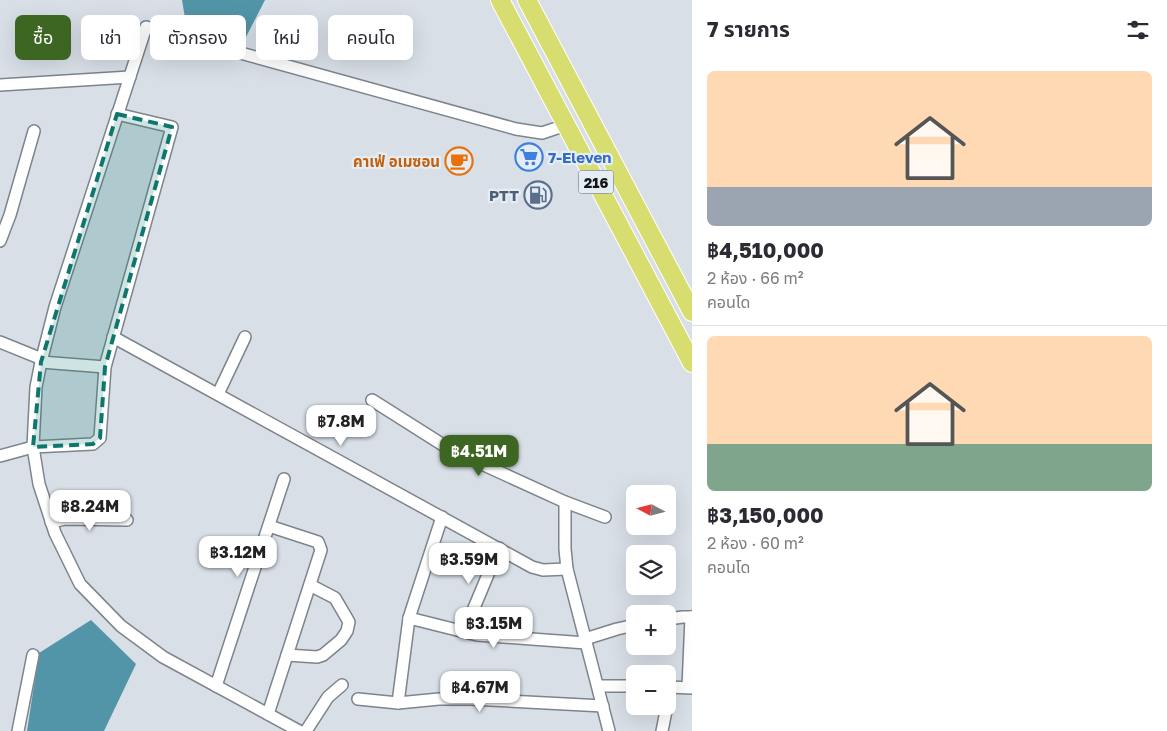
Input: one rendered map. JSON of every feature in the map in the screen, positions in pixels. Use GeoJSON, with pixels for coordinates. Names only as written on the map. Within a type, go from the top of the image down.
{"type":"FeatureCollection","features":[{"type":"Feature","properties":{"kind":"main road","name":"216"},"geometry":{"type":"LineString","coordinates":[[500,0],[692,363]]}},
{"type":"Feature","properties":{"kind":"main road","name":"216"},"geometry":{"type":"LineString","coordinates":[[527,0],[692,312]]}},
{"type":"Feature","properties":{"kind":"street"},"geometry":{"type":"LineString","coordinates":[[298,731],[163,657],[122,626],[80,584],[51,522],[38,484],[33,447],[36,388],[41,361],[55,307],[118,114],[126,77],[146,27],[516,129],[542,133],[566,125]]}},
{"type":"Feature","properties":{"kind":"street"},"geometry":{"type":"LineString","coordinates":[[0,85],[126,77]]}},
{"type":"Feature","properties":{"kind":"street"},"geometry":{"type":"LineString","coordinates":[[0,456],[33,447],[93,444],[100,438],[105,366],[172,127],[118,114]]}},
{"type":"Feature","properties":{"kind":"street"},"geometry":{"type":"LineString","coordinates":[[0,241],[5,213],[34,131]]}},
{"type":"Feature","properties":{"kind":"street"},"geometry":{"type":"LineString","coordinates":[[113,337],[532,567],[543,570],[567,569]]}},
{"type":"Feature","properties":{"kind":"street"},"geometry":{"type":"LineString","coordinates":[[218,394],[245,337]]}},
{"type":"Feature","properties":{"kind":"street"},"geometry":{"type":"LineString","coordinates":[[0,342],[41,361],[105,366]]}},
{"type":"Feature","properties":{"kind":"street"},"geometry":{"type":"LineString","coordinates":[[372,400],[451,450],[565,502],[605,517]]}},
{"type":"Feature","properties":{"kind":"street"},"geometry":{"type":"LineString","coordinates":[[216,686],[284,479]]}},
{"type":"Feature","properties":{"kind":"street"},"geometry":{"type":"LineString","coordinates":[[565,502],[567,569],[610,731]]}},
{"type":"Feature","properties":{"kind":"street"},"geometry":{"type":"LineString","coordinates":[[398,703],[409,618],[442,517]]}},
{"type":"Feature","properties":{"kind":"street"},"geometry":{"type":"LineString","coordinates":[[51,522],[65,519],[127,520]]}},
{"type":"Feature","properties":{"kind":"street"},"geometry":{"type":"LineString","coordinates":[[268,714],[322,550],[318,542],[269,526]]}},
{"type":"Feature","properties":{"kind":"street"},"geometry":{"type":"LineString","coordinates":[[464,632],[499,548]]}},
{"type":"Feature","properties":{"kind":"street"},"geometry":{"type":"LineString","coordinates":[[287,655],[317,657],[342,640],[347,631],[349,622],[335,598],[310,585]]}},
{"type":"Feature","properties":{"kind":"street"},"geometry":{"type":"LineString","coordinates":[[676,617],[692,617],[690,687],[676,687]]}},
{"type":"Feature","properties":{"kind":"street"},"geometry":{"type":"LineString","coordinates":[[409,618],[477,635],[586,641],[626,627]]}},
{"type":"Feature","properties":{"kind":"street"},"geometry":{"type":"LineString","coordinates":[[18,731],[33,655]]}},
{"type":"Feature","properties":{"kind":"street"},"geometry":{"type":"LineString","coordinates":[[306,731],[328,697],[342,685]]}},
{"type":"Feature","properties":{"kind":"street"},"geometry":{"type":"LineString","coordinates":[[598,686],[626,686]]}},
{"type":"Feature","properties":{"kind":"street"},"geometry":{"type":"LineString","coordinates":[[358,699],[398,703],[439,699],[471,699],[603,706]]}},
{"type":"Feature","properties":{"kind":"street"},"geometry":{"type":"LineString","coordinates":[[662,731],[665,715]]}},
{"type":"Feature","properties":{"kind":"highlighted area"},"geometry":{"type":"Polygon","coordinates":[[[117,114],[172,127],[105,367],[100,438],[93,444],[33,447],[41,362],[117,114]]]}},
{"type":"Feature","properties":{"kind":"water"},"geometry":{"type":"Polygon","coordinates":[[[182,0],[265,0],[246,37],[246,15],[184,15],[182,0]]]}},
{"type":"Feature","properties":{"kind":"water"},"geometry":{"type":"Polygon","coordinates":[[[91,620],[136,664],[104,731],[27,731],[39,653],[91,620]]]}},
{"type":"Feature","properties":{"kind":"place","name":"7-Eleven"},"geometry":{"type":"Point","coordinates":[529,157]}},
{"type":"Feature","properties":{"kind":"place","name":"คาเฟ่ อเมซอน"},"geometry":{"type":"Point","coordinates":[459,161]}},
{"type":"Feature","properties":{"kind":"place","name":"PTT"},"geometry":{"type":"Point","coordinates":[538,195]}}]}
